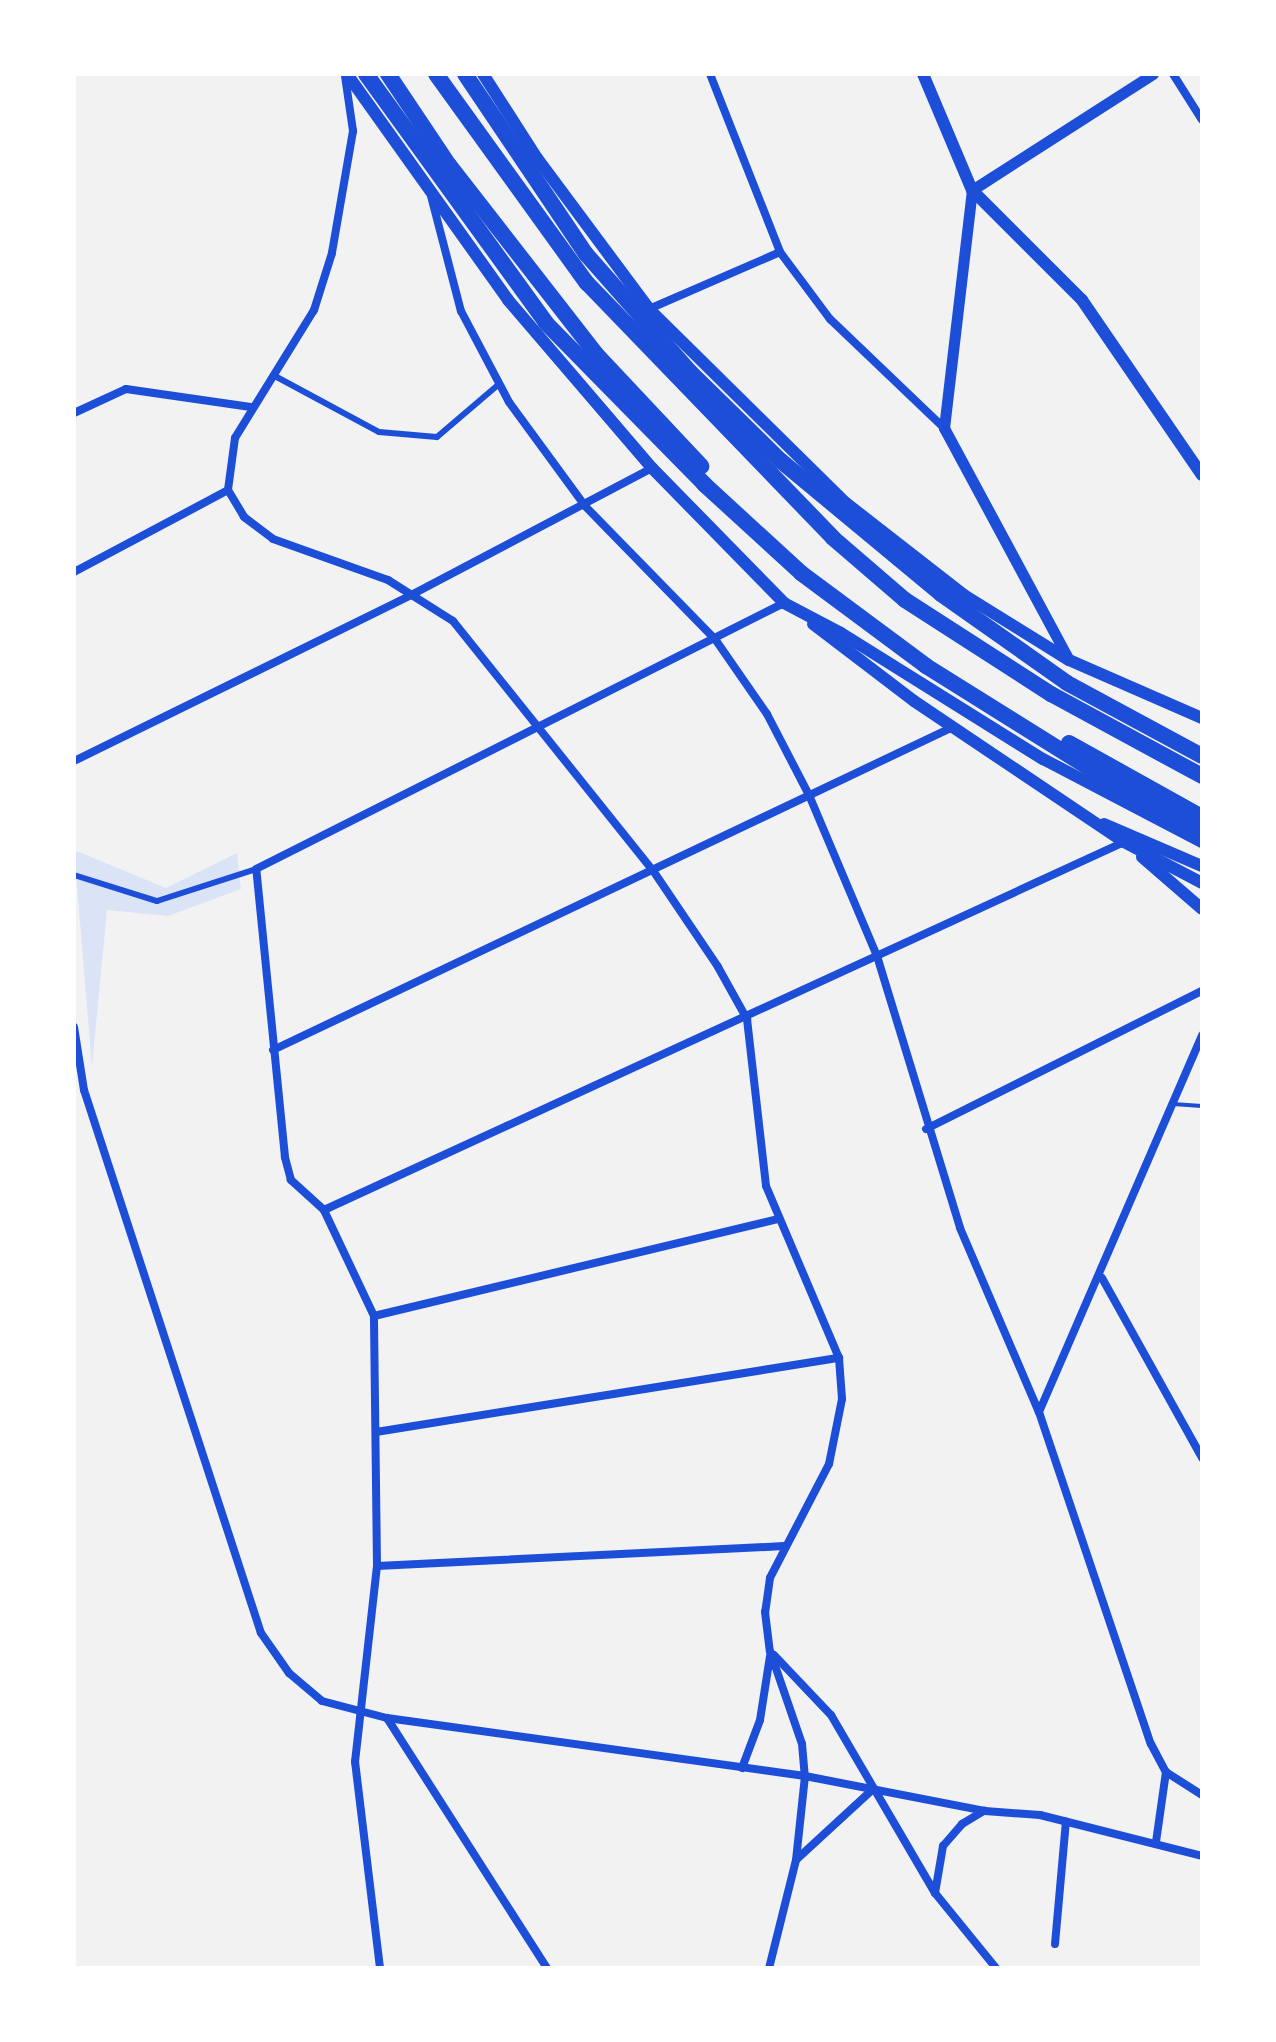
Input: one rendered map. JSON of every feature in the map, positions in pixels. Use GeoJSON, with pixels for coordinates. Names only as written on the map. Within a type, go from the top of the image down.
{"type":"FeatureCollection","features":[{"type":"Feature","properties":{"kind":"highway"},"geometry":{"type":"LineString","coordinates":[[366,74],[546,323],[704,484],[801,573],[926,666],[1091,769],[1202,830]]}},
{"type":"Feature","properties":{"kind":"highway"},"geometry":{"type":"LineString","coordinates":[[388,74],[449,165],[596,354],[733,499],[873,623],[1038,726],[1202,817]]}},
{"type":"Feature","properties":{"kind":"highway"},"geometry":{"type":"LineString","coordinates":[[436,74],[587,283],[833,538],[905,600],[1051,694],[1202,776]]}},
{"type":"Feature","properties":{"kind":"highway"},"geometry":{"type":"LineString","coordinates":[[465,74],[586,254],[690,372],[781,461],[941,594],[1054,674],[1202,756]]}},
{"type":"Feature","properties":{"kind":"main road"},"geometry":{"type":"LineString","coordinates":[[346,74],[508,300],[652,468],[784,603],[953,727],[1089,819],[1124,842],[1202,883]]}},
{"type":"Feature","properties":{"kind":"main road"},"geometry":{"type":"LineString","coordinates":[[483,74],[537,158],[649,309],[846,503],[964,595],[1069,660],[1202,718]]}},
{"type":"Feature","properties":{"kind":"main road"},"geometry":{"type":"LineString","coordinates":[[923,74],[972,190],[1082,300],[1202,475]]}},
{"type":"Feature","properties":{"kind":"main road"},"geometry":{"type":"LineString","coordinates":[[784,603],[841,633],[1043,759],[1202,842]]}},
{"type":"Feature","properties":{"kind":"main road"},"geometry":{"type":"LineString","coordinates":[[1089,819],[1141,836],[1202,866]]}},
{"type":"Feature","properties":{"kind":"main road"},"geometry":{"type":"LineString","coordinates":[[1124,842],[1202,909]]}},
{"type":"Feature","properties":{"kind":"street"},"geometry":{"type":"LineString","coordinates":[[346,74],[353,131],[332,253],[314,310],[251,407],[235,438],[228,490],[244,517],[273,539],[415,593],[453,621],[652,869],[747,1019],[766,1186],[839,1358],[842,1399],[829,1464],[770,1578],[765,1612],[770,1651],[802,1744],[805,1776],[796,1860],[769,1968]]}},
{"type":"Feature","properties":{"kind":"street"},"geometry":{"type":"LineString","coordinates":[[710,74],[780,252],[830,319],[944,428],[1069,660]]}},
{"type":"Feature","properties":{"kind":"street"},"geometry":{"type":"LineString","coordinates":[[944,428],[972,190],[1153,74]]}},
{"type":"Feature","properties":{"kind":"street"},"geometry":{"type":"LineString","coordinates":[[1173,74],[1202,120]]}},
{"type":"Feature","properties":{"kind":"street"},"geometry":{"type":"LineString","coordinates":[[431,195],[461,311],[499,384],[585,506],[715,639],[767,714],[809,795],[877,956],[926,1129],[960,1228],[1039,1412],[1151,1744],[1166,1772],[1202,1795]]}},
{"type":"Feature","properties":{"kind":"street"},"geometry":{"type":"LineString","coordinates":[[649,309],[780,252]]}},
{"type":"Feature","properties":{"kind":"street"},"geometry":{"type":"LineString","coordinates":[[273,375],[379,432],[437,437],[499,384]]}},
{"type":"Feature","properties":{"kind":"street"},"geometry":{"type":"LineString","coordinates":[[74,413],[126,389],[251,407]]}},
{"type":"Feature","properties":{"kind":"street"},"geometry":{"type":"LineString","coordinates":[[74,761],[415,593],[652,468]]}},
{"type":"Feature","properties":{"kind":"street"},"geometry":{"type":"LineString","coordinates":[[74,572],[228,490]]}},
{"type":"Feature","properties":{"kind":"street"},"geometry":{"type":"LineString","coordinates":[[74,875],[157,901],[256,869],[784,603]]}},
{"type":"Feature","properties":{"kind":"street"},"geometry":{"type":"LineString","coordinates":[[273,1050],[953,727]]}},
{"type":"Feature","properties":{"kind":"street"},"geometry":{"type":"LineString","coordinates":[[324,1210],[747,1019],[1124,842]]}},
{"type":"Feature","properties":{"kind":"street"},"geometry":{"type":"LineString","coordinates":[[256,869],[273,1050],[291,1180],[324,1210],[374,1316],[377,1566],[355,1762],[380,1968]]}},
{"type":"Feature","properties":{"kind":"street"},"geometry":{"type":"LineString","coordinates":[[926,1129],[1202,991]]}},
{"type":"Feature","properties":{"kind":"street"},"geometry":{"type":"LineString","coordinates":[[74,1027],[84,1090],[261,1633],[306,1690],[331,1705],[387,1718],[805,1776],[985,1811],[1066,1821],[1202,1856]]}},
{"type":"Feature","properties":{"kind":"street"},"geometry":{"type":"LineString","coordinates":[[1039,1412],[1102,1278],[1202,1035]]}},
{"type":"Feature","properties":{"kind":"street"},"geometry":{"type":"LineString","coordinates":[[74,1087],[84,1090]]}},
{"type":"Feature","properties":{"kind":"street"},"geometry":{"type":"LineString","coordinates":[[374,1316],[778,1219]]}},
{"type":"Feature","properties":{"kind":"street"},"geometry":{"type":"LineString","coordinates":[[1102,1278],[1202,1458]]}},
{"type":"Feature","properties":{"kind":"street"},"geometry":{"type":"LineString","coordinates":[[376,1432],[839,1358]]}},
{"type":"Feature","properties":{"kind":"street"},"geometry":{"type":"LineString","coordinates":[[377,1566],[784,1546]]}},
{"type":"Feature","properties":{"kind":"street"},"geometry":{"type":"LineString","coordinates":[[742,1768],[760,1720],[770,1651]]}},
{"type":"Feature","properties":{"kind":"street"},"geometry":{"type":"LineString","coordinates":[[770,1651],[831,1715],[935,1893],[996,1968]]}},
{"type":"Feature","properties":{"kind":"street"},"geometry":{"type":"LineString","coordinates":[[387,1718],[547,1968]]}},
{"type":"Feature","properties":{"kind":"street"},"geometry":{"type":"LineString","coordinates":[[1156,1842],[1166,1772]]}},
{"type":"Feature","properties":{"kind":"street"},"geometry":{"type":"LineString","coordinates":[[796,1860],[873,1789]]}},
{"type":"Feature","properties":{"kind":"street"},"geometry":{"type":"LineString","coordinates":[[935,1893],[943,1846],[962,1824],[985,1811]]}},
{"type":"Feature","properties":{"kind":"street"},"geometry":{"type":"LineString","coordinates":[[1055,1944],[1066,1821]]}},
{"type":"Feature","properties":{"kind":"lane"},"geometry":{"type":"LineString","coordinates":[[1173,1104],[1202,1106]]}},
{"type":"Feature","properties":{"kind":"shaded area"},"geometry":{"type":"Polygon","coordinates":[[[74,850],[166,888],[237,853],[241,889],[168,916],[107,910],[92,1067],[74,850]]]}}]}
